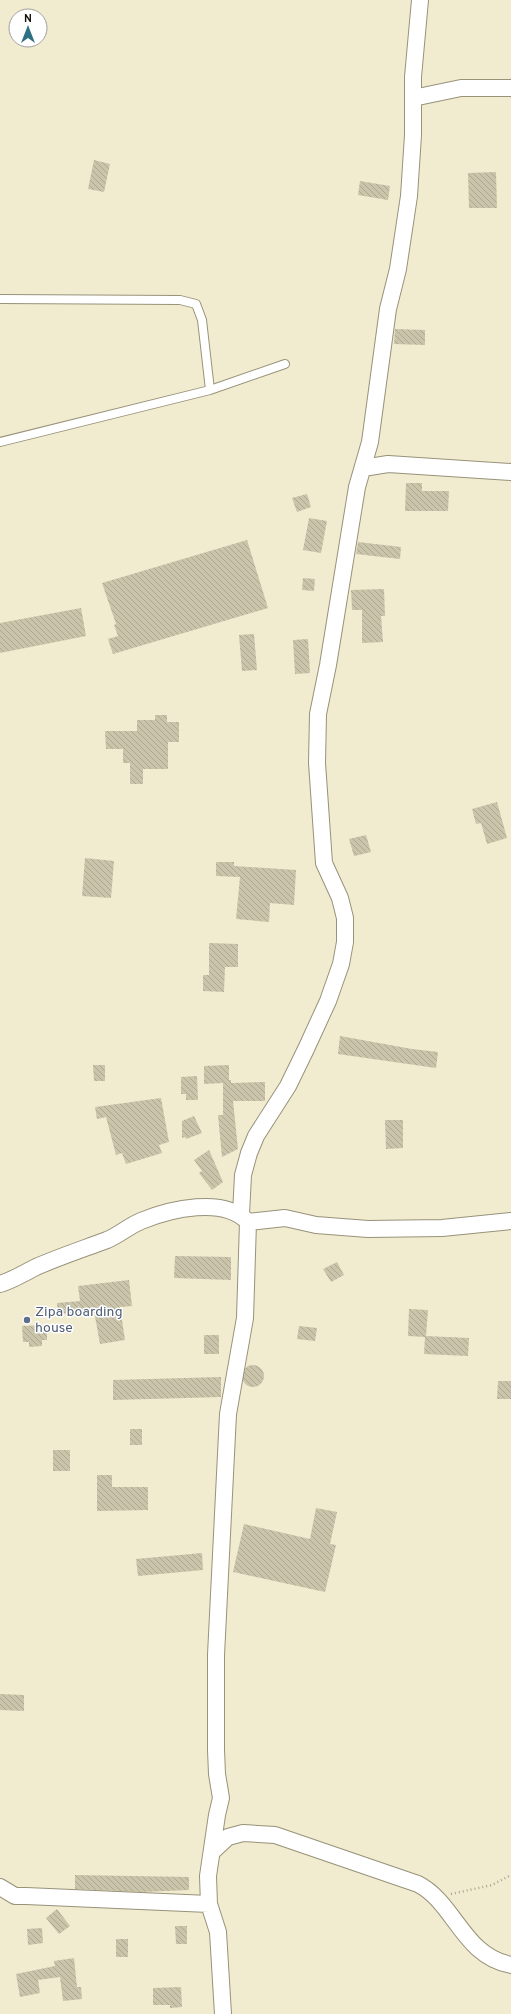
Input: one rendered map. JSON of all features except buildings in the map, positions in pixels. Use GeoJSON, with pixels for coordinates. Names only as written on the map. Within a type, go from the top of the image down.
{"type":"FeatureCollection","features":[{"type":"Feature","properties":{"kind":"street"},"geometry":{"type":"LineString","coordinates":[[223,2014],[218,1932],[209,1904],[208,1876],[221,1798],[217,1774],[216,1750],[216,1655],[228,1414],[245,1318],[243,1175],[249,1153],[256,1136],[288,1086],[328,1001],[342,964],[345,942],[345,918],[340,898],[324,863],[317,763],[318,714],[328,665],[357,487],[370,442],[388,309],[398,269],[409,196],[413,135],[413,77],[420,0]]}},
{"type":"Feature","properties":{"kind":"street"},"geometry":{"type":"LineString","coordinates":[[413,98],[461,88],[511,88]]}},
{"type":"Feature","properties":{"kind":"street"},"geometry":{"type":"LineString","coordinates":[[363,468],[388,464],[511,472]]}},
{"type":"Feature","properties":{"kind":"street"},"geometry":{"type":"LineString","coordinates":[[0,1284],[36,1267],[109,1239],[141,1221],[180,1208],[205,1207],[244,1218],[285,1218],[316,1225],[376,1229],[442,1228],[511,1221]]}},
{"type":"Feature","properties":{"kind":"street"},"geometry":{"type":"LineString","coordinates":[[213,1851],[228,1837],[243,1833],[275,1835],[418,1884],[428,1889],[437,1897],[456,1925],[480,1951],[501,1964],[511,1966]]}},
{"type":"Feature","properties":{"kind":"street"},"geometry":{"type":"LineString","coordinates":[[0,1887],[15,1896],[209,1904]]}},
{"type":"Feature","properties":{"kind":"lane"},"geometry":{"type":"LineString","coordinates":[[0,299],[180,300],[196,304],[202,320],[210,390]]}},
{"type":"Feature","properties":{"kind":"lane"},"geometry":{"type":"LineString","coordinates":[[0,442],[210,390],[285,364]]}},
{"type":"Feature","properties":{"kind":"path"},"geometry":{"type":"LineString","coordinates":[[437,1897],[492,1885],[511,1875]]}},
{"type":"Feature","properties":{"kind":"place","name":"Zipa boarding house"},"geometry":{"type":"Point","coordinates":[27,1320]}}]}
